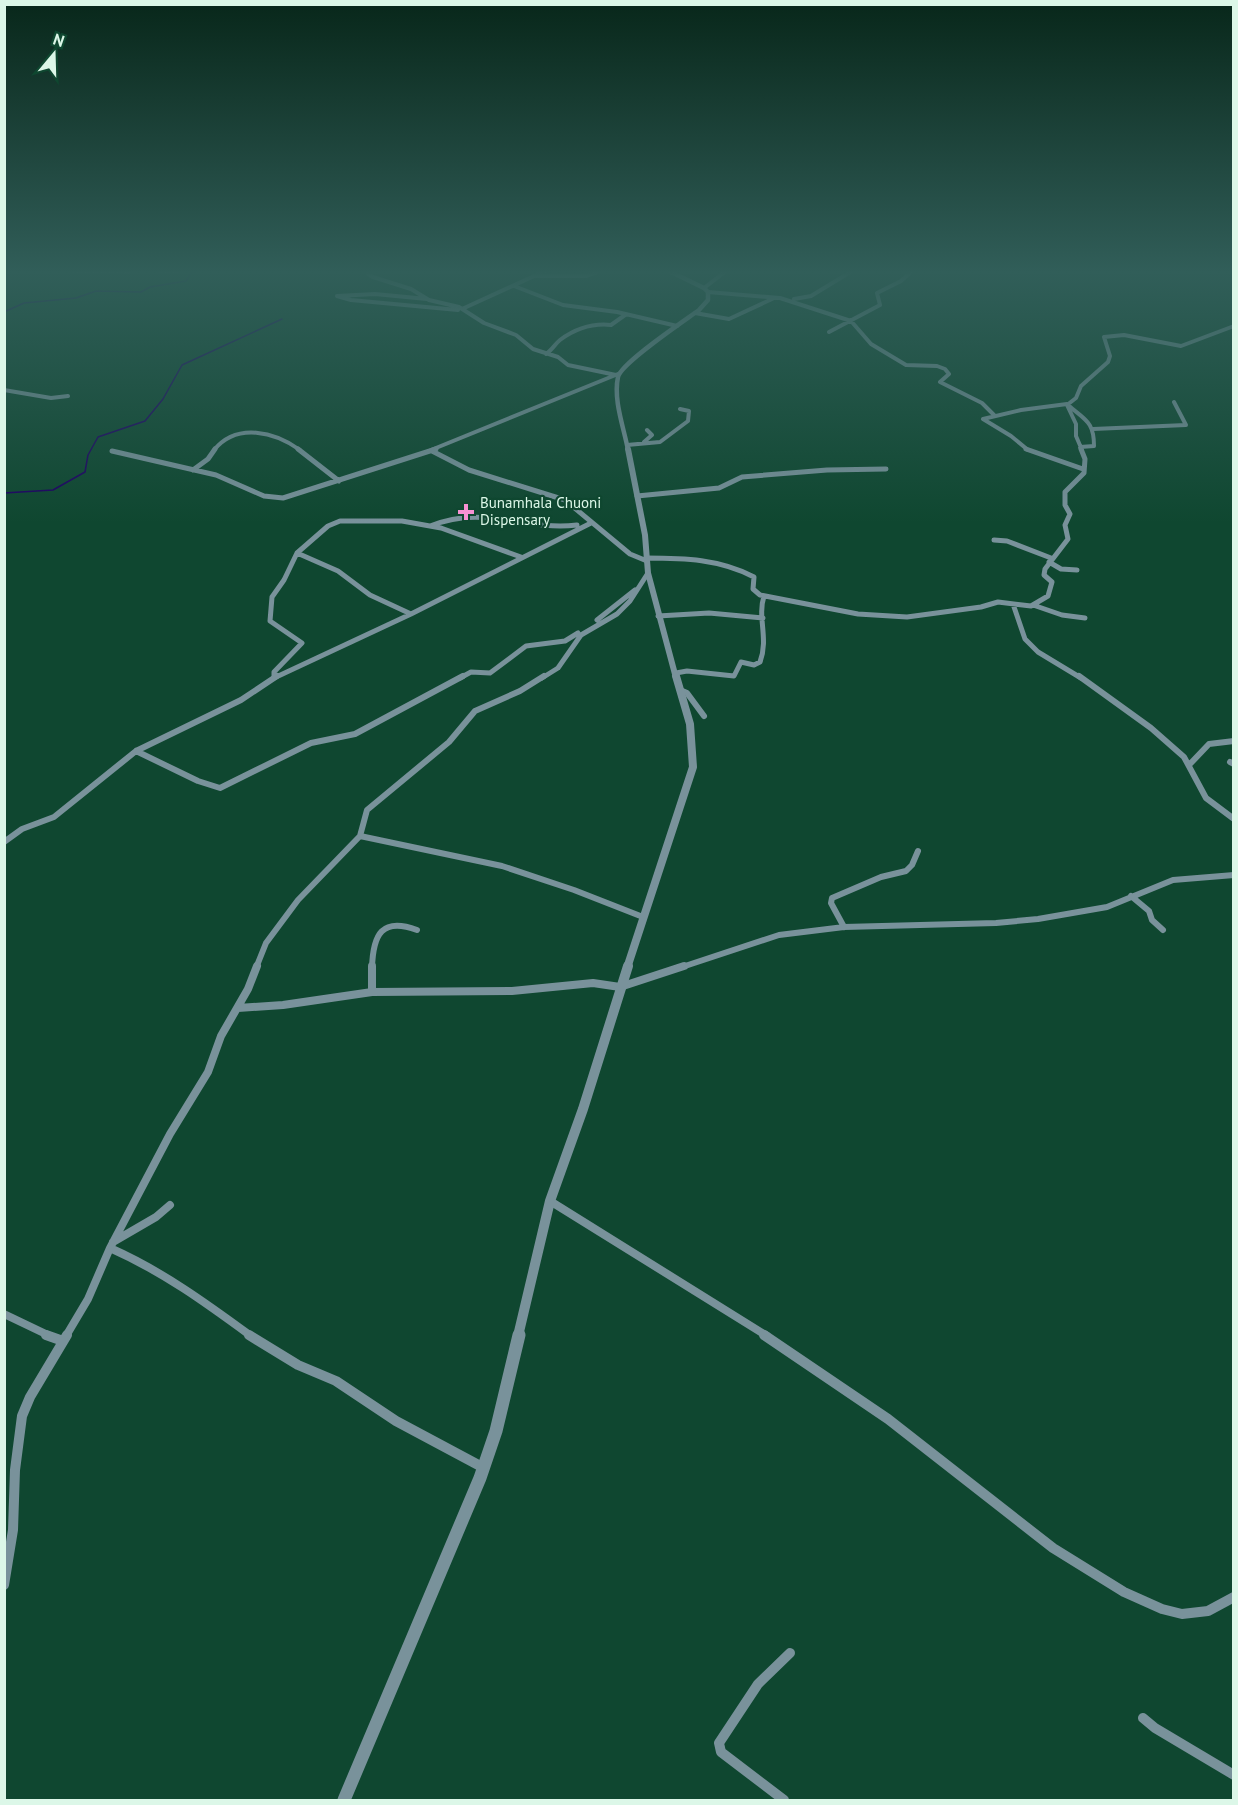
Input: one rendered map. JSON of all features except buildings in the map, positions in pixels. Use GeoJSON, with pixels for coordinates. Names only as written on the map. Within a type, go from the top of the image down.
{"type":"FeatureCollection","features":[{"type":"Feature","properties":{"kind":"street"},"geometry":{"type":"LineString","coordinates":[[551,355],[573,367],[617,375]]}},
{"type":"Feature","properties":{"kind":"street"},"geometry":{"type":"LineString","coordinates":[[112,451],[220,476],[264,496],[275,498],[339,481],[432,451],[617,375],[637,355]]}},
{"type":"Feature","properties":{"kind":"street"},"geometry":{"type":"LineString","coordinates":[[891,355],[906,364],[934,365],[945,369],[949,374],[940,382],[981,403],[994,415]]}},
{"type":"Feature","properties":{"kind":"street"},"geometry":{"type":"LineString","coordinates":[[1083,469],[1029,451],[1011,436],[983,420],[994,415],[1067,404],[1076,398],[1081,386],[1108,362],[1109,355]]}},
{"type":"Feature","properties":{"kind":"street"},"geometry":{"type":"LineString","coordinates":[[344,1800],[390,1685],[484,1468],[496,1431],[550,1201],[583,1109],[693,767],[692,732],[658,616],[648,573],[637,495],[616,389],[617,375]]}},
{"type":"Feature","properties":{"kind":"street"},"geometry":{"type":"LineString","coordinates":[[4,390],[21,391],[51,398],[68,396]]}},
{"type":"Feature","properties":{"kind":"street"},"geometry":{"type":"LineString","coordinates":[[1093,429],[1186,425],[1182,413],[1174,402]]}},
{"type":"Feature","properties":{"kind":"street"},"geometry":{"type":"LineString","coordinates":[[1067,404],[1087,417],[1095,433],[1094,446],[1080,447]]}},
{"type":"Feature","properties":{"kind":"street"},"geometry":{"type":"LineString","coordinates":[[1033,605],[1048,596],[1051,590],[1052,582],[1044,574],[1050,560],[1068,542],[1065,525],[1070,514],[1064,497],[1068,488],[1084,473],[1085,459],[1076,436],[1076,424],[1067,404]]}},
{"type":"Feature","properties":{"kind":"street"},"geometry":{"type":"LineString","coordinates":[[627,445],[660,442],[688,421],[689,411],[680,409]]}},
{"type":"Feature","properties":{"kind":"street"},"geometry":{"type":"LineString","coordinates":[[193,470],[208,459],[214,448],[222,443],[237,435],[260,430],[284,438],[339,481]]}},
{"type":"Feature","properties":{"kind":"street"},"geometry":{"type":"LineString","coordinates":[[643,442],[652,435],[647,430]]}},
{"type":"Feature","properties":{"kind":"street"},"geometry":{"type":"LineString","coordinates":[[432,451],[469,470],[559,497],[571,504],[588,524],[630,554],[646,559],[697,559],[725,564],[754,577],[754,591],[764,596],[882,617],[938,614],[948,610],[981,607],[998,602],[1033,605],[1062,615],[1085,618]]}},
{"type":"Feature","properties":{"kind":"street"},"geometry":{"type":"LineString","coordinates":[[637,495],[719,488],[742,477],[827,470],[886,469]]}},
{"type":"Feature","properties":{"kind":"street"},"geometry":{"type":"LineString","coordinates":[[430,526],[448,518],[467,515],[492,517],[558,529],[588,524]]}},
{"type":"Feature","properties":{"kind":"street"},"geometry":{"type":"LineString","coordinates":[[273,678],[274,672],[302,643],[270,620],[272,597],[284,580],[297,553],[328,526],[340,521],[402,521],[441,528],[521,557]]}},
{"type":"Feature","properties":{"kind":"street"},"geometry":{"type":"LineString","coordinates":[[4,842],[16,832],[54,817],[136,751],[241,700],[273,678],[411,614],[588,524]]}},
{"type":"Feature","properties":{"kind":"street"},"geometry":{"type":"LineString","coordinates":[[994,540],[1007,541],[1050,560],[1060,569],[1077,570]]}},
{"type":"Feature","properties":{"kind":"street"},"geometry":{"type":"LineString","coordinates":[[297,553],[338,571],[370,595],[411,614]]}},
{"type":"Feature","properties":{"kind":"street"},"geometry":{"type":"LineString","coordinates":[[4,1585],[13,1530],[15,1470],[22,1416],[30,1397],[88,1299],[111,1245],[179,1118],[205,1078],[221,1036],[238,1008],[266,943],[288,911],[360,836],[367,810],[449,742],[475,711],[520,691],[553,672],[581,635],[617,614],[630,601],[648,573]]}},
{"type":"Feature","properties":{"kind":"street"},"geometry":{"type":"LineString","coordinates":[[136,751],[198,781],[214,787],[222,787],[311,743],[355,734],[471,672],[490,673],[529,644],[570,640],[641,584]]}},
{"type":"Feature","properties":{"kind":"street"},"geometry":{"type":"LineString","coordinates":[[676,673],[693,672],[734,676],[741,662],[754,665],[760,662],[766,642],[761,604],[764,596]]}},
{"type":"Feature","properties":{"kind":"street"},"geometry":{"type":"LineString","coordinates":[[1012,604],[1025,639],[1038,652],[1076,674],[1134,715],[1181,754],[1206,798],[1233,819]]}},
{"type":"Feature","properties":{"kind":"street"},"geometry":{"type":"LineString","coordinates":[[658,616],[709,614],[763,618]]}},
{"type":"Feature","properties":{"kind":"street"},"geometry":{"type":"LineString","coordinates":[[680,690],[687,693],[704,716]]}},
{"type":"Feature","properties":{"kind":"street"},"geometry":{"type":"LineString","coordinates":[[1189,765],[1209,744],[1233,741]]}},
{"type":"Feature","properties":{"kind":"street"},"geometry":{"type":"LineString","coordinates":[[360,836],[502,866],[574,890],[643,917]]}},
{"type":"Feature","properties":{"kind":"street"},"geometry":{"type":"LineString","coordinates":[[844,927],[831,903],[832,898],[881,876],[906,871],[912,865],[918,851]]}},
{"type":"Feature","properties":{"kind":"street"},"geometry":{"type":"LineString","coordinates":[[238,1008],[284,1005],[372,992],[512,991],[593,983],[621,987],[779,935],[844,927],[996,923],[1038,919],[1107,907],[1173,880],[1233,875]]}},
{"type":"Feature","properties":{"kind":"street"},"geometry":{"type":"LineString","coordinates":[[1131,896],[1144,907],[1152,920],[1163,930]]}},
{"type":"Feature","properties":{"kind":"street"},"geometry":{"type":"LineString","coordinates":[[372,992],[373,948],[377,936],[385,928],[395,924],[417,930]]}},
{"type":"Feature","properties":{"kind":"street"},"geometry":{"type":"LineString","coordinates":[[550,1201],[826,1375],[904,1430],[1053,1551],[1117,1589],[1164,1610],[1180,1614],[1204,1614],[1233,1597]]}},
{"type":"Feature","properties":{"kind":"street"},"geometry":{"type":"LineString","coordinates":[[111,1245],[156,1217],[170,1205]]}},
{"type":"Feature","properties":{"kind":"street"},"geometry":{"type":"LineString","coordinates":[[111,1245],[187,1289],[263,1345],[298,1365],[336,1381],[396,1421],[484,1468]]}},
{"type":"Feature","properties":{"kind":"street"},"geometry":{"type":"LineString","coordinates":[[4,1314],[38,1332],[63,1341]]}},
{"type":"Feature","properties":{"kind":"street"},"geometry":{"type":"LineString","coordinates":[[784,1800],[721,1752],[719,1743],[758,1683],[790,1653]]}},
{"type":"Feature","properties":{"kind":"street"},"geometry":{"type":"LineString","coordinates":[[1143,1718],[1155,1728],[1233,1775]]}},
{"type":"Feature","properties":{"kind":"waterway"},"geometry":{"type":"LineString","coordinates":[[4,493],[53,490],[85,472],[88,455],[98,437],[145,421],[163,399],[182,365],[203,355]]}},
{"type":"Feature","properties":{"kind":"place","name":"Bunamhala Chuoni Dispensary"},"geometry":{"type":"Point","coordinates":[466,512]}}]}
